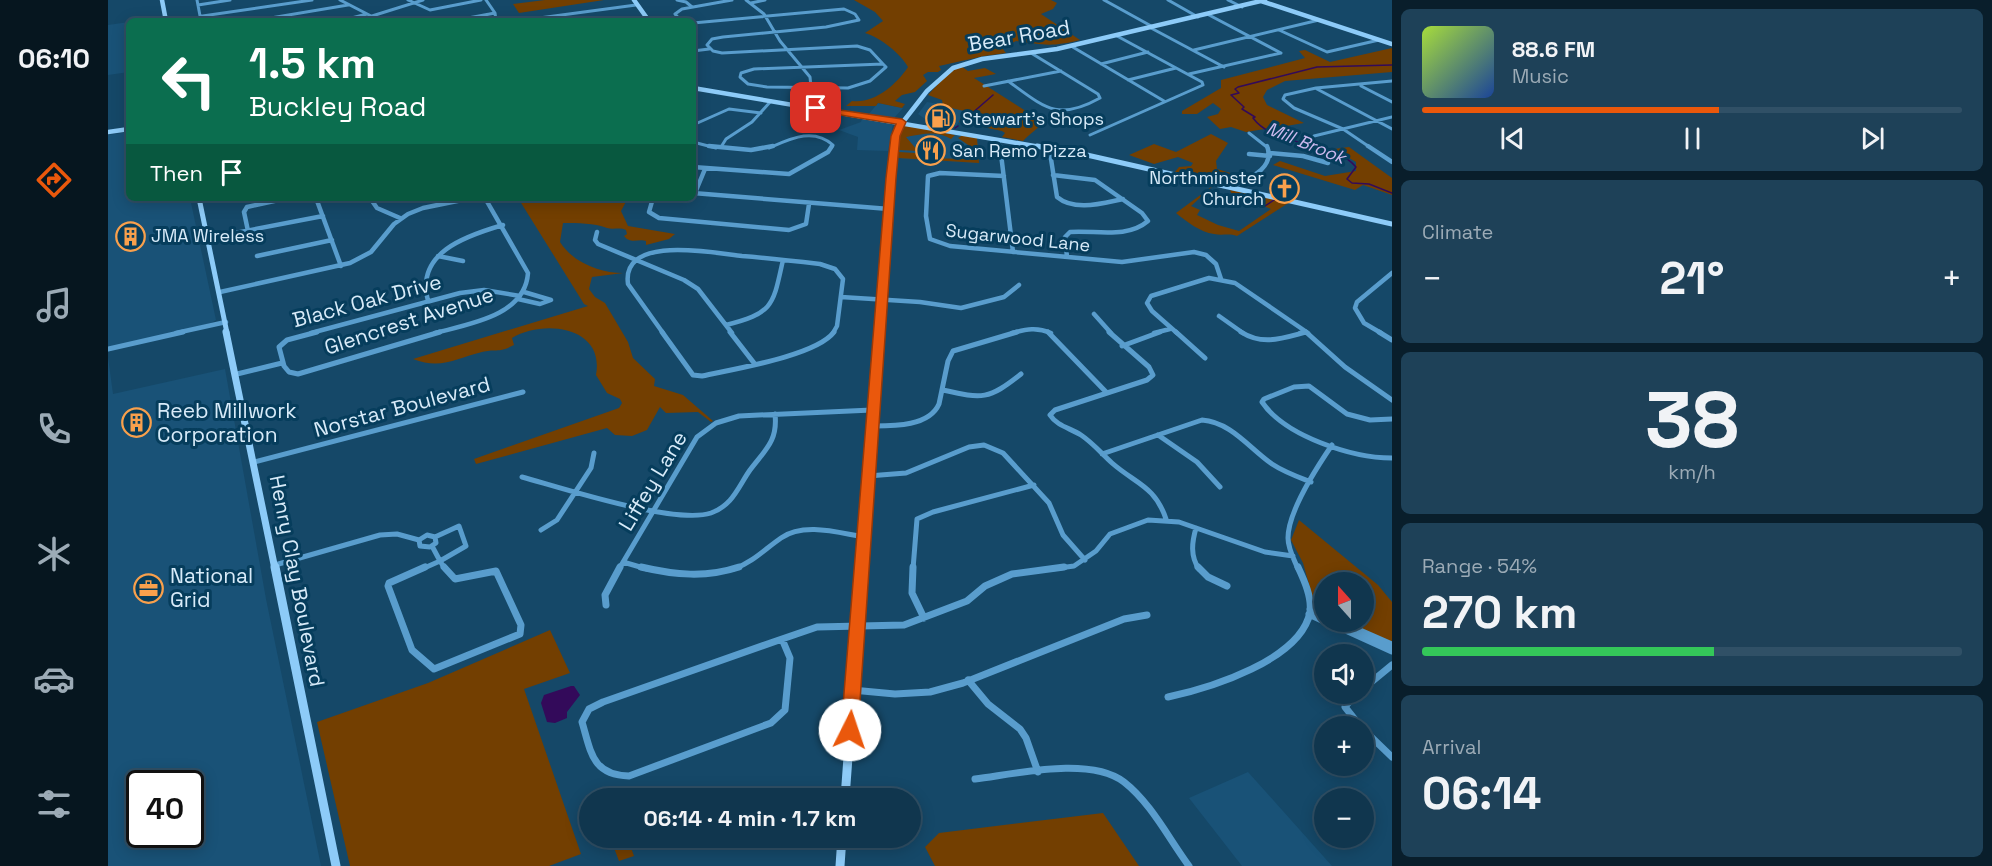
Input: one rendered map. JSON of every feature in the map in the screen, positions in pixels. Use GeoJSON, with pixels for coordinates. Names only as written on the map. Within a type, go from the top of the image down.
{"type":"FeatureCollection","features":[{"type":"Feature","properties":{"kind":"main road"},"geometry":{"type":"LineString","coordinates":[[162,0],[166,18]]}},
{"type":"Feature","properties":{"kind":"main road"},"geometry":{"type":"LineString","coordinates":[[1263,1],[1392,44]]}},
{"type":"Feature","properties":{"kind":"main road","name":"Bear Road"},"geometry":{"type":"LineString","coordinates":[[846,788],[872,410],[895,136],[902,122],[939,78],[953,68],[982,59],[1071,46],[1263,1]]}},
{"type":"Feature","properties":{"kind":"main road"},"geometry":{"type":"LineString","coordinates":[[635,3],[647,18]]}},
{"type":"Feature","properties":{"kind":"main road"},"geometry":{"type":"LineString","coordinates":[[696,88],[1053,149],[1392,224]]}},
{"type":"Feature","properties":{"kind":"main road"},"geometry":{"type":"LineString","coordinates":[[108,132],[126,129]]}},
{"type":"Feature","properties":{"kind":"main road","name":"Henry Clay Boulevard"},"geometry":{"type":"LineString","coordinates":[[200,201],[336,866]]}},
{"type":"Feature","properties":{"kind":"main road"},"geometry":{"type":"LineString","coordinates":[[840,866],[841,848]]}},
{"type":"Feature","properties":{"kind":"street"},"geometry":{"type":"LineString","coordinates":[[200,16],[197,2],[230,0]]}},
{"type":"Feature","properties":{"kind":"street"},"geometry":{"type":"LineString","coordinates":[[187,18],[312,0]]}},
{"type":"Feature","properties":{"kind":"street"},"geometry":{"type":"LineString","coordinates":[[340,0],[372,16],[410,2],[423,0]]}},
{"type":"Feature","properties":{"kind":"street"},"geometry":{"type":"LineString","coordinates":[[410,2],[423,9],[434,10],[481,0]]}},
{"type":"Feature","properties":{"kind":"street"},"geometry":{"type":"LineString","coordinates":[[486,0],[495,13],[496,18]]}},
{"type":"Feature","properties":{"kind":"street"},"geometry":{"type":"LineString","coordinates":[[677,0],[686,2],[692,7]]}},
{"type":"Feature","properties":{"kind":"street"},"geometry":{"type":"LineString","coordinates":[[678,18],[676,12],[732,0]]}},
{"type":"Feature","properties":{"kind":"street"},"geometry":{"type":"LineString","coordinates":[[746,0],[765,15],[786,49],[810,77],[811,87],[798,105]]}},
{"type":"Feature","properties":{"kind":"street"},"geometry":{"type":"LineString","coordinates":[[751,3],[765,0]]}},
{"type":"Feature","properties":{"kind":"street"},"geometry":{"type":"LineString","coordinates":[[1104,0],[1224,67]]}},
{"type":"Feature","properties":{"kind":"street"},"geometry":{"type":"LineString","coordinates":[[1168,0],[1198,17]]}},
{"type":"Feature","properties":{"kind":"street"},"geometry":{"type":"LineString","coordinates":[[1228,0],[1242,7]]}},
{"type":"Feature","properties":{"kind":"street"},"geometry":{"type":"LineString","coordinates":[[544,18],[635,3]]}},
{"type":"Feature","properties":{"kind":"street"},"geometry":{"type":"LineString","coordinates":[[273,18],[326,10],[348,4]]}},
{"type":"Feature","properties":{"kind":"street"},"geometry":{"type":"LineString","coordinates":[[696,23],[837,8],[850,10],[860,19],[853,23],[834,26],[717,38],[708,43],[709,49]]}},
{"type":"Feature","properties":{"kind":"street"},"geometry":{"type":"LineString","coordinates":[[468,18],[495,13]]}},
{"type":"Feature","properties":{"kind":"street"},"geometry":{"type":"LineString","coordinates":[[352,18],[367,14]]}},
{"type":"Feature","properties":{"kind":"street"},"geometry":{"type":"LineString","coordinates":[[569,14],[573,18]]}},
{"type":"Feature","properties":{"kind":"street"},"geometry":{"type":"LineString","coordinates":[[1209,15],[1281,53]]}},
{"type":"Feature","properties":{"kind":"street"},"geometry":{"type":"LineString","coordinates":[[1194,51],[1319,20]]}},
{"type":"Feature","properties":{"kind":"street"},"geometry":{"type":"LineString","coordinates":[[1279,30],[1327,52],[1379,40]]}},
{"type":"Feature","properties":{"kind":"street"},"geometry":{"type":"LineString","coordinates":[[1090,135],[1203,85],[1189,74],[1117,36]]}},
{"type":"Feature","properties":{"kind":"street"},"geometry":{"type":"LineString","coordinates":[[1071,46],[1164,101]]}},
{"type":"Feature","properties":{"kind":"street"},"geometry":{"type":"LineString","coordinates":[[696,51],[709,49],[722,53],[864,47],[885,64]]}},
{"type":"Feature","properties":{"kind":"street"},"geometry":{"type":"LineString","coordinates":[[1101,64],[1148,52]]}},
{"type":"Feature","properties":{"kind":"street"},"geometry":{"type":"LineString","coordinates":[[1008,81],[1047,108],[1059,112],[1070,111],[1100,98],[1098,94],[1031,53]]}},
{"type":"Feature","properties":{"kind":"street"},"geometry":{"type":"LineString","coordinates":[[1189,74],[1281,53]]}},
{"type":"Feature","properties":{"kind":"street"},"geometry":{"type":"LineString","coordinates":[[885,64],[884,69],[874,78],[860,86],[840,88],[767,87],[748,84],[740,77],[741,73],[750,70],[885,64]]}},
{"type":"Feature","properties":{"kind":"street"},"geometry":{"type":"LineString","coordinates":[[1128,80],[1177,68]]}},
{"type":"Feature","properties":{"kind":"street"},"geometry":{"type":"LineString","coordinates":[[984,86],[1061,70]]}},
{"type":"Feature","properties":{"kind":"street"},"geometry":{"type":"LineString","coordinates":[[1392,81],[1359,86],[1316,88],[1289,93],[1283,99],[1294,108],[1343,129],[1392,162]]}},
{"type":"Feature","properties":{"kind":"street"},"geometry":{"type":"LineString","coordinates":[[1359,86],[1392,102]]}},
{"type":"Feature","properties":{"kind":"street"},"geometry":{"type":"LineString","coordinates":[[1316,88],[1392,129]]}},
{"type":"Feature","properties":{"kind":"street"},"geometry":{"type":"LineString","coordinates":[[721,147],[726,139],[750,124],[771,101]]}},
{"type":"Feature","properties":{"kind":"street"},"geometry":{"type":"LineString","coordinates":[[696,124],[729,108],[761,113]]}},
{"type":"Feature","properties":{"kind":"street"},"geometry":{"type":"LineString","coordinates":[[1314,136],[1392,117]]}},
{"type":"Feature","properties":{"kind":"street"},"geometry":{"type":"LineString","coordinates":[[1231,187],[1265,167],[1269,154],[1265,144],[1249,133]]}},
{"type":"Feature","properties":{"kind":"street"},"geometry":{"type":"LineString","coordinates":[[696,143],[751,150],[767,148],[801,136],[827,140],[833,146],[822,156],[785,175],[696,168]]}},
{"type":"Feature","properties":{"kind":"street"},"geometry":{"type":"LineString","coordinates":[[999,140],[1013,252]]}},
{"type":"Feature","properties":{"kind":"street"},"geometry":{"type":"LineString","coordinates":[[1053,149],[1051,159],[1057,197],[1067,204],[1090,206],[1123,199]]}},
{"type":"Feature","properties":{"kind":"street"},"geometry":{"type":"LineString","coordinates":[[1249,154],[1303,156],[1328,163]]}},
{"type":"Feature","properties":{"kind":"street"},"geometry":{"type":"LineString","coordinates":[[696,189],[705,169]]}},
{"type":"Feature","properties":{"kind":"street","name":"Sugarwood Lane"},"geometry":{"type":"LineString","coordinates":[[1004,176],[940,173],[928,176],[927,228],[930,239],[939,244],[1129,262],[1184,250],[1206,257],[1217,266],[1221,279]]}},
{"type":"Feature","properties":{"kind":"street"},"geometry":{"type":"LineString","coordinates":[[1053,175],[1091,178],[1123,199],[1147,218],[1148,223],[1119,232],[1070,232],[1065,237],[1067,257]]}},
{"type":"Feature","properties":{"kind":"street"},"geometry":{"type":"LineString","coordinates":[[696,193],[889,209]]}},
{"type":"Feature","properties":{"kind":"street"},"geometry":{"type":"LineString","coordinates":[[248,231],[244,212],[247,207],[274,201]]}},
{"type":"Feature","properties":{"kind":"street"},"geometry":{"type":"LineString","coordinates":[[317,201],[341,266]]}},
{"type":"Feature","properties":{"kind":"street"},"geometry":{"type":"LineString","coordinates":[[372,201],[377,208],[400,218]]}},
{"type":"Feature","properties":{"kind":"street"},"geometry":{"type":"LineString","coordinates":[[437,201],[439,205]]}},
{"type":"Feature","properties":{"kind":"street"},"geometry":{"type":"LineString","coordinates":[[220,292],[341,266],[371,252],[400,218],[418,210],[458,201]]}},
{"type":"Feature","properties":{"kind":"street","name":"Glencrest Avenue"},"geometry":{"type":"LineString","coordinates":[[282,363],[288,374],[298,374],[483,319],[503,310],[521,296],[529,280],[527,267],[487,201]]}},
{"type":"Feature","properties":{"kind":"street"},"geometry":{"type":"LineString","coordinates":[[652,201],[649,212],[659,218],[789,230],[806,224],[809,204]]}},
{"type":"Feature","properties":{"kind":"street"},"geometry":{"type":"LineString","coordinates":[[209,238],[323,216]]}},
{"type":"Feature","properties":{"kind":"street"},"geometry":{"type":"LineString","coordinates":[[428,301],[423,282],[429,267],[438,256],[453,244],[477,232],[503,225]]}},
{"type":"Feature","properties":{"kind":"street"},"geometry":{"type":"LineString","coordinates":[[597,232],[595,240],[598,244],[684,280],[698,289],[754,363]]}},
{"type":"Feature","properties":{"kind":"street"},"geometry":{"type":"LineString","coordinates":[[257,256],[332,240]]}},
{"type":"Feature","properties":{"kind":"street"},"geometry":{"type":"LineString","coordinates":[[679,249],[819,264],[835,269],[843,279],[837,326],[826,340],[810,348],[702,376],[689,372],[628,284],[627,272],[635,261],[658,251],[679,249]]}},
{"type":"Feature","properties":{"kind":"street"},"geometry":{"type":"LineString","coordinates":[[438,256],[463,261]]}},
{"type":"Feature","properties":{"kind":"street"},"geometry":{"type":"LineString","coordinates":[[726,326],[757,317],[769,309],[774,302],[783,260]]}},
{"type":"Feature","properties":{"kind":"street"},"geometry":{"type":"LineString","coordinates":[[1392,273],[1357,302],[1355,308],[1364,323],[1392,340]]}},
{"type":"Feature","properties":{"kind":"street"},"geometry":{"type":"LineString","coordinates":[[1205,357],[1170,329],[1148,307],[1148,299],[1151,296],[1200,280],[1221,279],[1240,285],[1306,332],[1345,367],[1392,400]]}},
{"type":"Feature","properties":{"kind":"street"},"geometry":{"type":"LineString","coordinates":[[841,297],[961,308],[1004,297],[1020,285]]}},
{"type":"Feature","properties":{"kind":"street","name":"Black Oak Drive"},"geometry":{"type":"LineString","coordinates":[[282,363],[279,347],[284,341],[428,301],[472,291],[493,291],[551,299],[545,304],[526,301],[521,296]]}},
{"type":"Feature","properties":{"kind":"street"},"geometry":{"type":"LineString","coordinates":[[1094,315],[1122,346],[1149,367],[1153,375],[1147,380],[1055,410],[1050,415],[1058,424],[1082,436],[1116,466],[1153,490],[1160,500],[1166,519]]}},
{"type":"Feature","properties":{"kind":"street"},"geometry":{"type":"LineString","coordinates":[[1219,316],[1256,342],[1306,332]]}},
{"type":"Feature","properties":{"kind":"street"},"geometry":{"type":"LineString","coordinates":[[108,349],[226,322]]}},
{"type":"Feature","properties":{"kind":"street"},"geometry":{"type":"LineString","coordinates":[[871,426],[896,425],[932,415],[939,406],[947,374],[947,358],[953,351],[1034,328],[1051,333],[1070,356],[1107,393]]}},
{"type":"Feature","properties":{"kind":"street"},"geometry":{"type":"LineString","coordinates":[[1122,346],[1142,337],[1170,329]]}},
{"type":"Feature","properties":{"kind":"street"},"geometry":{"type":"LineString","coordinates":[[237,374],[282,363]]}},
{"type":"Feature","properties":{"kind":"street"},"geometry":{"type":"LineString","coordinates":[[943,390],[988,397],[996,394],[1021,374]]}},
{"type":"Feature","properties":{"kind":"street"},"geometry":{"type":"LineString","coordinates":[[1392,419],[1373,420],[1351,416],[1335,408],[1319,391],[1307,386],[1299,386],[1264,399],[1262,402],[1264,407],[1280,420],[1332,445],[1365,456],[1392,458]]}},
{"type":"Feature","properties":{"kind":"street","name":"Norstar Boulevard"},"geometry":{"type":"LineString","coordinates":[[254,462],[523,392]]}},
{"type":"Feature","properties":{"kind":"street","name":"Liffey Lane"},"geometry":{"type":"LineString","coordinates":[[606,605],[605,595],[623,562],[700,434],[728,418],[872,410]]}},
{"type":"Feature","properties":{"kind":"street"},"geometry":{"type":"LineString","coordinates":[[522,477],[677,516],[710,513],[728,503],[736,495],[749,472],[774,439],[777,430],[774,414]]}},
{"type":"Feature","properties":{"kind":"street"},"geometry":{"type":"LineString","coordinates":[[1102,454],[1202,420],[1213,420],[1270,463],[1311,482]]}},
{"type":"Feature","properties":{"kind":"street"},"geometry":{"type":"LineString","coordinates":[[1158,435],[1197,462],[1220,487]]}},
{"type":"Feature","properties":{"kind":"street"},"geometry":{"type":"LineString","coordinates":[[868,476],[906,473],[969,447],[980,445],[992,447],[1003,453],[1049,503],[1063,535],[1085,560]]}},
{"type":"Feature","properties":{"kind":"street"},"geometry":{"type":"LineString","coordinates":[[1168,697],[1225,681],[1281,651],[1301,633],[1310,612],[1305,581],[1288,544],[1289,525],[1332,445]]}},
{"type":"Feature","properties":{"kind":"street"},"geometry":{"type":"LineString","coordinates":[[541,530],[557,520],[594,462],[594,453]]}},
{"type":"Feature","properties":{"kind":"street"},"geometry":{"type":"LineString","coordinates":[[924,618],[912,593],[917,519],[933,512],[1034,485]]}},
{"type":"Feature","properties":{"kind":"street"},"geometry":{"type":"LineString","coordinates":[[782,639],[790,658],[785,710],[771,723],[629,776],[613,777],[603,772],[594,759],[582,722],[589,709],[603,702],[782,639],[817,627],[837,625],[890,627],[924,618],[967,602],[985,586],[1006,576],[1028,570],[1062,569],[1085,560],[1110,534],[1148,520],[1166,519],[1265,552],[1293,556]]}},
{"type":"Feature","properties":{"kind":"street"},"geometry":{"type":"LineString","coordinates":[[275,565],[385,535],[397,534],[419,540],[427,535],[435,537],[459,526],[466,546],[440,561],[389,583],[388,586],[412,650],[434,669],[520,634],[521,625],[496,571],[455,579],[449,575],[440,561],[432,546]]}},
{"type":"Feature","properties":{"kind":"street"},"geometry":{"type":"LineString","coordinates":[[1196,528],[1192,550],[1199,569],[1208,579],[1227,586]]}},
{"type":"Feature","properties":{"kind":"street"},"geometry":{"type":"LineString","coordinates":[[623,562],[674,575],[702,576],[748,564],[760,557],[779,539],[794,532],[816,531],[864,537]]}},
{"type":"Feature","properties":{"kind":"street"},"geometry":{"type":"LineString","coordinates":[[419,540],[418,543],[422,548],[432,546],[437,541],[435,537]]}},
{"type":"Feature","properties":{"kind":"street"},"geometry":{"type":"LineString","coordinates":[[1310,612],[1314,613]]}},
{"type":"Feature","properties":{"kind":"street"},"geometry":{"type":"LineString","coordinates":[[1310,612],[1314,614]]}},
{"type":"Feature","properties":{"kind":"street"},"geometry":{"type":"LineString","coordinates":[[852,690],[919,694],[968,681],[1124,619],[1147,615]]}},
{"type":"Feature","properties":{"kind":"street"},"geometry":{"type":"LineString","coordinates":[[1350,632],[1392,651]]}},
{"type":"Feature","properties":{"kind":"street"},"geometry":{"type":"LineString","coordinates":[[1362,632],[1392,645]]}},
{"type":"Feature","properties":{"kind":"street"},"geometry":{"type":"LineString","coordinates":[[1374,680],[1392,665]]}},
{"type":"Feature","properties":{"kind":"street"},"geometry":{"type":"LineString","coordinates":[[968,681],[988,704],[1020,729],[1026,738],[1038,772]]}},
{"type":"Feature","properties":{"kind":"street"},"geometry":{"type":"LineString","coordinates":[[1374,740],[1392,757]]}},
{"type":"Feature","properties":{"kind":"street"},"geometry":{"type":"LineString","coordinates":[[975,779],[1087,768],[1115,775],[1134,792],[1189,866]]}},
{"type":"Feature","properties":{"kind":"shaded area"},"geometry":{"type":"Polygon","coordinates":[[[545,0],[604,0],[519,13],[513,4],[545,0]]]}},
{"type":"Feature","properties":{"kind":"shaded area"},"geometry":{"type":"Polygon","coordinates":[[[854,0],[1051,0],[1057,3],[1053,9],[1041,14],[1080,40],[1048,45],[1016,41],[1002,48],[1006,53],[939,66],[941,70],[938,72],[928,72],[923,75],[927,81],[915,92],[902,95],[895,101],[905,104],[902,108],[878,103],[876,106],[846,106],[852,101],[868,99],[884,92],[908,67],[890,47],[865,33],[883,21],[875,12],[854,0]]]}},
{"type":"Feature","properties":{"kind":"shaded area"},"geometry":{"type":"Polygon","coordinates":[[[126,22],[126,72],[108,75],[108,25],[126,22]]]}},
{"type":"Feature","properties":{"kind":"shaded area"},"geometry":{"type":"Polygon","coordinates":[[[1392,48],[1392,72],[1285,81],[1267,90],[1263,97],[1267,105],[1304,123],[1286,126],[1289,130],[1277,132],[1271,128],[1246,132],[1231,127],[1220,129],[1207,117],[1218,114],[1221,109],[1213,103],[1197,114],[1182,114],[1182,111],[1221,88],[1221,80],[1305,58],[1299,51],[1305,50],[1330,62],[1392,48]]]}},
{"type":"Feature","properties":{"kind":"shaded area"},"geometry":{"type":"Polygon","coordinates":[[[961,66],[968,71],[985,68],[996,74],[974,78],[1043,122],[1023,141],[1002,137],[1005,133],[1002,131],[959,122],[964,111],[943,106],[942,100],[928,95],[948,73],[961,66]]]}},
{"type":"Feature","properties":{"kind":"shaded area"},"geometry":{"type":"Polygon","coordinates":[[[927,102],[968,109],[956,126],[928,121],[918,114],[927,102]]]}},
{"type":"Feature","properties":{"kind":"shaded area"},"geometry":{"type":"Polygon","coordinates":[[[878,103],[903,108],[894,118],[868,115],[878,103]]]}},
{"type":"Feature","properties":{"kind":"shaded area"},"geometry":{"type":"Polygon","coordinates":[[[862,119],[893,124],[888,151],[857,150],[858,137],[839,130],[861,122],[862,119]]]}},
{"type":"Feature","properties":{"kind":"shaded area"},"geometry":{"type":"Polygon","coordinates":[[[905,126],[977,138],[979,163],[898,158],[898,139],[901,128],[905,126]]]}},
{"type":"Feature","properties":{"kind":"shaded area"},"geometry":{"type":"Polygon","coordinates":[[[905,126],[955,135],[951,139],[935,134],[906,137],[918,151],[897,150],[901,128],[905,126]]]}},
{"type":"Feature","properties":{"kind":"shaded area"},"geometry":{"type":"Polygon","coordinates":[[[126,132],[126,201],[191,201],[216,320],[211,323],[108,348],[108,135],[126,132]]]}},
{"type":"Feature","properties":{"kind":"shaded area"},"geometry":{"type":"Polygon","coordinates":[[[1211,134],[1228,143],[1216,161],[1217,169],[1244,177],[1228,185],[1175,172],[1179,167],[1191,166],[1193,163],[1178,157],[1154,164],[1129,155],[1154,144],[1176,152],[1211,134]]]}},
{"type":"Feature","properties":{"kind":"shaded area"},"geometry":{"type":"Polygon","coordinates":[[[963,135],[977,138],[979,163],[898,158],[899,152],[915,153],[922,158],[974,159],[974,149],[958,138],[963,135]]]}},
{"type":"Feature","properties":{"kind":"shaded area"},"geometry":{"type":"Polygon","coordinates":[[[1349,147],[1392,178],[1392,195],[1363,185],[1355,190],[1273,165],[1280,161],[1325,176],[1356,171],[1356,162],[1334,149],[1349,147]]]}},
{"type":"Feature","properties":{"kind":"shaded area"},"geometry":{"type":"Polygon","coordinates":[[[1214,185],[1191,206],[1200,210],[1197,215],[1218,225],[1239,231],[1271,209],[1231,193],[1230,190],[1290,202],[1237,236],[1217,235],[1194,226],[1176,213],[1214,185]]]}},
{"type":"Feature","properties":{"kind":"shaded area"},"geometry":{"type":"Polygon","coordinates":[[[520,201],[626,201],[621,211],[628,226],[675,234],[669,239],[646,245],[646,241],[627,239],[624,236],[627,234],[624,229],[563,223],[560,242],[573,256],[589,266],[623,273],[592,277],[589,289],[595,297],[605,303],[628,342],[633,358],[655,379],[654,386],[683,395],[713,421],[711,422],[698,412],[666,413],[660,407],[647,430],[632,436],[615,435],[607,428],[476,464],[474,459],[619,408],[622,403],[620,399],[607,393],[596,375],[596,359],[591,346],[582,337],[569,331],[555,328],[539,329],[512,338],[514,345],[500,350],[491,350],[441,363],[413,359],[588,306],[584,304],[520,201]]]}},
{"type":"Feature","properties":{"kind":"shaded area","name":"National Grid"},"geometry":{"type":"Polygon","coordinates":[[[108,357],[113,394],[225,369],[266,599],[321,866],[108,866],[108,357]]]}},
{"type":"Feature","properties":{"kind":"shaded area"},"geometry":{"type":"Polygon","coordinates":[[[1299,520],[1362,572],[1314,572],[1314,602],[1303,563],[1291,540],[1299,520]]]}},
{"type":"Feature","properties":{"kind":"shaded area"},"geometry":{"type":"Polygon","coordinates":[[[1374,582],[1392,602],[1392,642],[1369,632],[1374,632],[1374,582]]]}},
{"type":"Feature","properties":{"kind":"shaded area"},"geometry":{"type":"Polygon","coordinates":[[[550,630],[570,673],[524,689],[581,854],[549,866],[350,866],[317,722],[428,683],[550,630]]]}},
{"type":"Feature","properties":{"kind":"shaded area"},"geometry":{"type":"Polygon","coordinates":[[[574,686],[580,695],[567,712],[567,718],[555,723],[547,722],[541,703],[544,695],[574,686]]]}},
{"type":"Feature","properties":{"kind":"shaded area"},"geometry":{"type":"Polygon","coordinates":[[[1248,772],[1332,866],[1242,866],[1189,798],[1248,772]]]}},
{"type":"Feature","properties":{"kind":"shaded area"},"geometry":{"type":"Polygon","coordinates":[[[1103,813],[1139,866],[935,866],[925,847],[939,833],[1103,813]]]}},
{"type":"Feature","properties":{"kind":"shaded area"},"geometry":{"type":"Polygon","coordinates":[[[614,848],[631,848],[634,856],[619,861],[614,848]]]}},
{"type":"Feature","properties":{"kind":"waterway","name":"Mill Brook"},"geometry":{"type":"LineString","coordinates":[[1392,65],[1317,67],[1238,87],[1235,89],[1239,93],[1231,95],[1244,107],[1242,109],[1255,117],[1253,118],[1263,128],[1275,135],[1334,152],[1346,158],[1356,167],[1347,179],[1352,183],[1369,184],[1392,193]]}},
{"type":"Feature","properties":{"kind":"waterway"},"geometry":{"type":"LineString","coordinates":[[962,122],[993,95]]}},
{"type":"Feature","properties":{"kind":"waterway"},"geometry":{"type":"LineString","coordinates":[[1265,206],[1274,200]]}},
{"type":"Feature","properties":{"kind":"place","name":"Stewart's Shops"},"geometry":{"type":"Point","coordinates":[941,119]}},
{"type":"Feature","properties":{"kind":"place","name":"San Remo Pizza"},"geometry":{"type":"Point","coordinates":[931,151]}},
{"type":"Feature","properties":{"kind":"place","name":"Northminster Church"},"geometry":{"type":"Point","coordinates":[1285,188]}},
{"type":"Feature","properties":{"kind":"place","name":"JMA Wireless"},"geometry":{"type":"Point","coordinates":[130,236]}},
{"type":"Feature","properties":{"kind":"place","name":"Reeb Millwork Corporation"},"geometry":{"type":"Point","coordinates":[136,423]}},
{"type":"Feature","properties":{"kind":"place","name":"National Grid"},"geometry":{"type":"Point","coordinates":[149,588]}},
{"type":"Feature","properties":{"kind":"route"},"geometry":{"type":"LineString","coordinates":[[816,108],[902,122],[895,136],[891,178],[850,730]]}}]}
